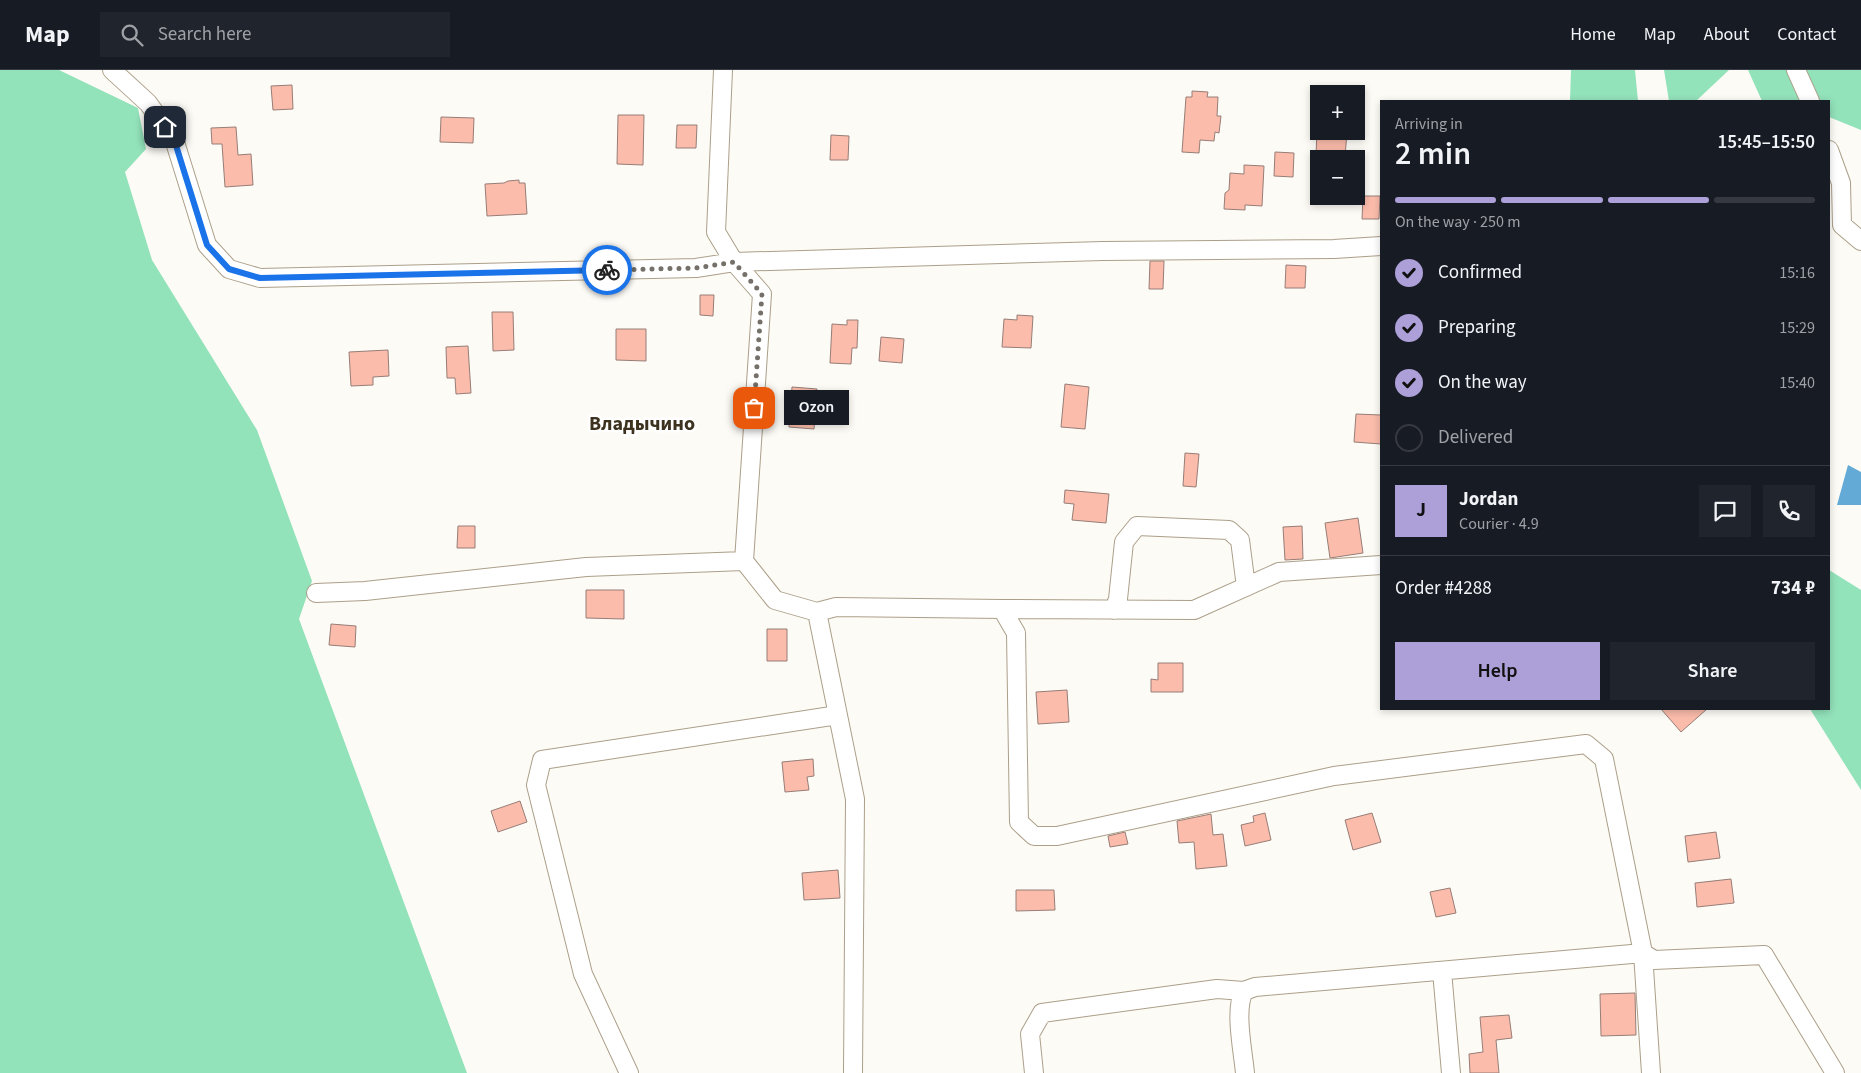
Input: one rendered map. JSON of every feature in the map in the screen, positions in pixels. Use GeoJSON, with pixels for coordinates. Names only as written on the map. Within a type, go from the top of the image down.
{"type":"FeatureCollection","features":[{"type":"Feature","properties":{"kind":"street"},"geometry":{"type":"LineString","coordinates":[[112,70],[148,103],[174,139],[207,245],[229,269],[260,278],[696,268],[734,262],[1102,251],[1334,249],[1380,246]]}},
{"type":"Feature","properties":{"kind":"street"},"geometry":{"type":"LineString","coordinates":[[723,70],[716,232],[734,262],[762,294],[744,561],[775,600],[817,612],[836,607],[1194,610],[1279,572],[1380,565]]}},
{"type":"Feature","properties":{"kind":"street"},"geometry":{"type":"LineString","coordinates":[[1796,70],[1810,100]]}},
{"type":"Feature","properties":{"kind":"street"},"geometry":{"type":"LineString","coordinates":[[1830,153],[1841,184],[1842,225],[1861,241]]}},
{"type":"Feature","properties":{"kind":"street"},"geometry":{"type":"LineString","coordinates":[[1114,610],[1118,599],[1124,542],[1137,526],[1229,530],[1240,540],[1246,587]]}},
{"type":"Feature","properties":{"kind":"street"},"geometry":{"type":"LineString","coordinates":[[316,593],[365,591],[586,567],[744,561]]}},
{"type":"Feature","properties":{"kind":"street"},"geometry":{"type":"LineString","coordinates":[[1002,609],[1016,632],[1020,822],[1034,836],[1057,836],[1334,776],[1586,744],[1604,759],[1643,952],[1652,1073]]}},
{"type":"Feature","properties":{"kind":"street"},"geometry":{"type":"LineString","coordinates":[[817,612],[855,800],[852,1073]]}},
{"type":"Feature","properties":{"kind":"street"},"geometry":{"type":"LineString","coordinates":[[629,1073],[584,974],[536,785],[542,760],[838,715]]}},
{"type":"Feature","properties":{"kind":"street"},"geometry":{"type":"LineString","coordinates":[[1034,1073],[1030,1034],[1042,1013],[1217,989],[1244,991],[1255,987],[1643,952],[1654,960],[1764,955],[1835,1073]]}},
{"type":"Feature","properties":{"kind":"street"},"geometry":{"type":"LineString","coordinates":[[1442,971],[1451,1073]]}},
{"type":"Feature","properties":{"kind":"street"},"geometry":{"type":"LineString","coordinates":[[1244,991],[1240,999],[1240,1022],[1245,1073]]}},
{"type":"Feature","properties":{"kind":"green space"},"geometry":{"type":"Polygon","coordinates":[[[0,70],[59,70],[138,108],[146,149],[125,172],[152,260],[257,430],[312,581],[299,619],[467,1073],[0,1073],[0,70]]]}},
{"type":"Feature","properties":{"kind":"green space"},"geometry":{"type":"Polygon","coordinates":[[[1571,70],[1635,70],[1638,100],[1570,100],[1571,70]]]}},
{"type":"Feature","properties":{"kind":"green space"},"geometry":{"type":"Polygon","coordinates":[[[1664,70],[1729,70],[1697,100],[1669,100],[1664,70]]]}},
{"type":"Feature","properties":{"kind":"green space"},"geometry":{"type":"Polygon","coordinates":[[[1748,70],[1861,70],[1861,130],[1830,117],[1830,100],[1762,100],[1748,70]]]}},
{"type":"Feature","properties":{"kind":"green space"},"geometry":{"type":"Polygon","coordinates":[[[1830,571],[1861,590],[1861,790],[1811,710],[1830,710],[1830,571]]]}},
{"type":"Feature","properties":{"kind":"water"},"geometry":{"type":"Polygon","coordinates":[[[1848,465],[1861,472],[1861,505],[1837,505],[1848,465]]]}},
{"type":"Feature","properties":{"kind":"building"},"geometry":{"type":"Polygon","coordinates":[[[292,85],[293,109],[273,110],[271,86],[292,85]]]}},
{"type":"Feature","properties":{"kind":"building"},"geometry":{"type":"Polygon","coordinates":[[[1192,91],[1208,92],[1207,97],[1218,97],[1217,116],[1221,116],[1219,133],[1215,132],[1214,141],[1200,140],[1199,153],[1182,152],[1186,97],[1192,97],[1192,91]]]}},
{"type":"Feature","properties":{"kind":"building"},"geometry":{"type":"Polygon","coordinates":[[[618,115],[644,115],[643,165],[617,164],[618,115]]]}},
{"type":"Feature","properties":{"kind":"building"},"geometry":{"type":"Polygon","coordinates":[[[441,117],[474,118],[473,143],[440,142],[441,117]]]}},
{"type":"Feature","properties":{"kind":"building"},"geometry":{"type":"Polygon","coordinates":[[[677,125],[697,125],[696,148],[676,148],[677,125]]]}},
{"type":"Feature","properties":{"kind":"building"},"geometry":{"type":"Polygon","coordinates":[[[236,127],[238,155],[251,154],[253,185],[225,187],[222,144],[212,144],[211,128],[236,127]]]}},
{"type":"Feature","properties":{"kind":"building"},"geometry":{"type":"Polygon","coordinates":[[[831,135],[849,136],[848,160],[830,160],[831,135]]]}},
{"type":"Feature","properties":{"kind":"building"},"geometry":{"type":"Polygon","coordinates":[[[1317,140],[1346,140],[1346,150],[1316,150],[1317,140]]]}},
{"type":"Feature","properties":{"kind":"building"},"geometry":{"type":"Polygon","coordinates":[[[1275,152],[1294,153],[1293,177],[1274,176],[1275,152]]]}},
{"type":"Feature","properties":{"kind":"building"},"geometry":{"type":"Polygon","coordinates":[[[1244,165],[1264,166],[1262,206],[1245,205],[1245,210],[1224,209],[1225,193],[1229,190],[1230,173],[1244,174],[1244,165]]]}},
{"type":"Feature","properties":{"kind":"building"},"geometry":{"type":"Polygon","coordinates":[[[519,180],[519,183],[525,183],[527,214],[487,216],[485,184],[519,180]]]}},
{"type":"Feature","properties":{"kind":"building"},"geometry":{"type":"Polygon","coordinates":[[[1365,196],[1380,196],[1379,219],[1362,219],[1365,196]]]}},
{"type":"Feature","properties":{"kind":"building"},"geometry":{"type":"Polygon","coordinates":[[[1150,261],[1164,261],[1163,289],[1149,289],[1150,261]]]}},
{"type":"Feature","properties":{"kind":"building"},"geometry":{"type":"Polygon","coordinates":[[[1286,265],[1306,266],[1305,288],[1285,288],[1286,265]]]}},
{"type":"Feature","properties":{"kind":"building"},"geometry":{"type":"Polygon","coordinates":[[[700,295],[714,295],[713,316],[700,315],[700,295]]]}},
{"type":"Feature","properties":{"kind":"building"},"geometry":{"type":"Polygon","coordinates":[[[492,312],[513,312],[514,350],[493,351],[492,312]]]}},
{"type":"Feature","properties":{"kind":"building"},"geometry":{"type":"Polygon","coordinates":[[[1017,315],[1033,316],[1031,348],[1002,347],[1004,319],[1017,320],[1017,315]]]}},
{"type":"Feature","properties":{"kind":"building"},"geometry":{"type":"Polygon","coordinates":[[[847,320],[858,320],[857,348],[852,348],[851,364],[830,363],[832,324],[847,325],[847,320]]]}},
{"type":"Feature","properties":{"kind":"building"},"geometry":{"type":"Polygon","coordinates":[[[616,329],[646,329],[646,361],[616,360],[616,329]]]}},
{"type":"Feature","properties":{"kind":"building"},"geometry":{"type":"Polygon","coordinates":[[[881,337],[904,339],[902,363],[879,361],[881,337]]]}},
{"type":"Feature","properties":{"kind":"building"},"geometry":{"type":"Polygon","coordinates":[[[468,346],[471,393],[456,394],[455,378],[447,378],[446,347],[468,346]]]}},
{"type":"Feature","properties":{"kind":"building"},"geometry":{"type":"Polygon","coordinates":[[[388,350],[389,376],[373,377],[373,385],[351,386],[349,352],[388,350]]]}},
{"type":"Feature","properties":{"kind":"building"},"geometry":{"type":"Polygon","coordinates":[[[1065,384],[1089,387],[1085,429],[1061,427],[1065,384]]]}},
{"type":"Feature","properties":{"kind":"building"},"geometry":{"type":"Polygon","coordinates":[[[792,387],[817,389],[814,429],[789,427],[792,387]]]}},
{"type":"Feature","properties":{"kind":"building"},"geometry":{"type":"Polygon","coordinates":[[[1356,414],[1380,415],[1380,444],[1354,442],[1356,414]]]}},
{"type":"Feature","properties":{"kind":"building"},"geometry":{"type":"Polygon","coordinates":[[[1185,453],[1199,454],[1196,487],[1183,486],[1185,453]]]}},
{"type":"Feature","properties":{"kind":"building"},"geometry":{"type":"Polygon","coordinates":[[[1065,490],[1109,494],[1106,523],[1072,520],[1074,504],[1064,503],[1065,490]]]}},
{"type":"Feature","properties":{"kind":"building"},"geometry":{"type":"Polygon","coordinates":[[[1358,518],[1363,553],[1330,558],[1325,523],[1358,518]]]}},
{"type":"Feature","properties":{"kind":"building"},"geometry":{"type":"Polygon","coordinates":[[[458,526],[475,526],[475,548],[457,548],[458,526]]]}},
{"type":"Feature","properties":{"kind":"building"},"geometry":{"type":"Polygon","coordinates":[[[1302,526],[1303,559],[1285,560],[1283,527],[1302,526]]]}},
{"type":"Feature","properties":{"kind":"building"},"geometry":{"type":"Polygon","coordinates":[[[586,590],[624,590],[624,619],[586,618],[586,590]]]}},
{"type":"Feature","properties":{"kind":"building"},"geometry":{"type":"Polygon","coordinates":[[[331,624],[356,626],[355,647],[329,645],[331,624]]]}},
{"type":"Feature","properties":{"kind":"building"},"geometry":{"type":"Polygon","coordinates":[[[767,629],[787,629],[787,661],[767,661],[767,629]]]}},
{"type":"Feature","properties":{"kind":"building"},"geometry":{"type":"Polygon","coordinates":[[[1158,663],[1183,663],[1183,692],[1151,692],[1151,679],[1158,680],[1158,663]]]}},
{"type":"Feature","properties":{"kind":"building"},"geometry":{"type":"Polygon","coordinates":[[[1067,690],[1069,722],[1038,724],[1036,692],[1067,690]]]}},
{"type":"Feature","properties":{"kind":"building"},"geometry":{"type":"Polygon","coordinates":[[[1662,710],[1706,710],[1681,732],[1662,710]]]}},
{"type":"Feature","properties":{"kind":"building"},"geometry":{"type":"Polygon","coordinates":[[[813,759],[814,776],[807,777],[809,790],[785,792],[782,762],[813,759]]]}},
{"type":"Feature","properties":{"kind":"building"},"geometry":{"type":"Polygon","coordinates":[[[520,801],[527,822],[498,832],[491,811],[520,801]]]}},
{"type":"Feature","properties":{"kind":"building"},"geometry":{"type":"Polygon","coordinates":[[[1265,813],[1271,840],[1245,846],[1241,825],[1254,822],[1253,816],[1265,813]]]}},
{"type":"Feature","properties":{"kind":"building"},"geometry":{"type":"Polygon","coordinates":[[[1372,813],[1381,842],[1353,850],[1345,820],[1372,813]]]}},
{"type":"Feature","properties":{"kind":"building"},"geometry":{"type":"Polygon","coordinates":[[[1211,814],[1213,835],[1223,834],[1227,866],[1196,869],[1194,842],[1179,843],[1177,821],[1211,814]]]}},
{"type":"Feature","properties":{"kind":"building"},"geometry":{"type":"Polygon","coordinates":[[[1125,832],[1128,844],[1110,847],[1108,836],[1125,832]]]}},
{"type":"Feature","properties":{"kind":"building"},"geometry":{"type":"Polygon","coordinates":[[[1716,832],[1720,858],[1688,862],[1685,836],[1716,832]]]}},
{"type":"Feature","properties":{"kind":"building"},"geometry":{"type":"Polygon","coordinates":[[[838,870],[840,898],[804,900],[802,873],[838,870]]]}},
{"type":"Feature","properties":{"kind":"building"},"geometry":{"type":"Polygon","coordinates":[[[1731,879],[1734,903],[1697,907],[1695,883],[1731,879]]]}},
{"type":"Feature","properties":{"kind":"building"},"geometry":{"type":"Polygon","coordinates":[[[1450,888],[1456,913],[1436,917],[1430,892],[1450,888]]]}},
{"type":"Feature","properties":{"kind":"building"},"geometry":{"type":"Polygon","coordinates":[[[1016,890],[1054,890],[1055,910],[1016,911],[1016,890]]]}},
{"type":"Feature","properties":{"kind":"building"},"geometry":{"type":"Polygon","coordinates":[[[1635,993],[1636,1035],[1601,1036],[1600,994],[1635,993]]]}},
{"type":"Feature","properties":{"kind":"building"},"geometry":{"type":"Polygon","coordinates":[[[1509,1015],[1512,1038],[1496,1040],[1499,1073],[1470,1073],[1469,1054],[1483,1052],[1480,1017],[1509,1015]]]}},
{"type":"Feature","properties":{"kind":"way so far"},"geometry":{"type":"LineString","coordinates":[[607,270],[696,268],[734,262],[762,294],[754,408]]}},
{"type":"Feature","properties":{"kind":"place","name":"Ozon"},"geometry":{"type":"Point","coordinates":[754,408]}},
{"type":"Feature","properties":{"kind":"district","name":"Владычино"},"geometry":{"type":"Point","coordinates":[642,424]}},
{"type":"Feature","properties":{"kind":"route"},"geometry":{"type":"LineString","coordinates":[[165,127],[174,139],[207,245],[229,269],[260,278],[607,270]]}}]}
